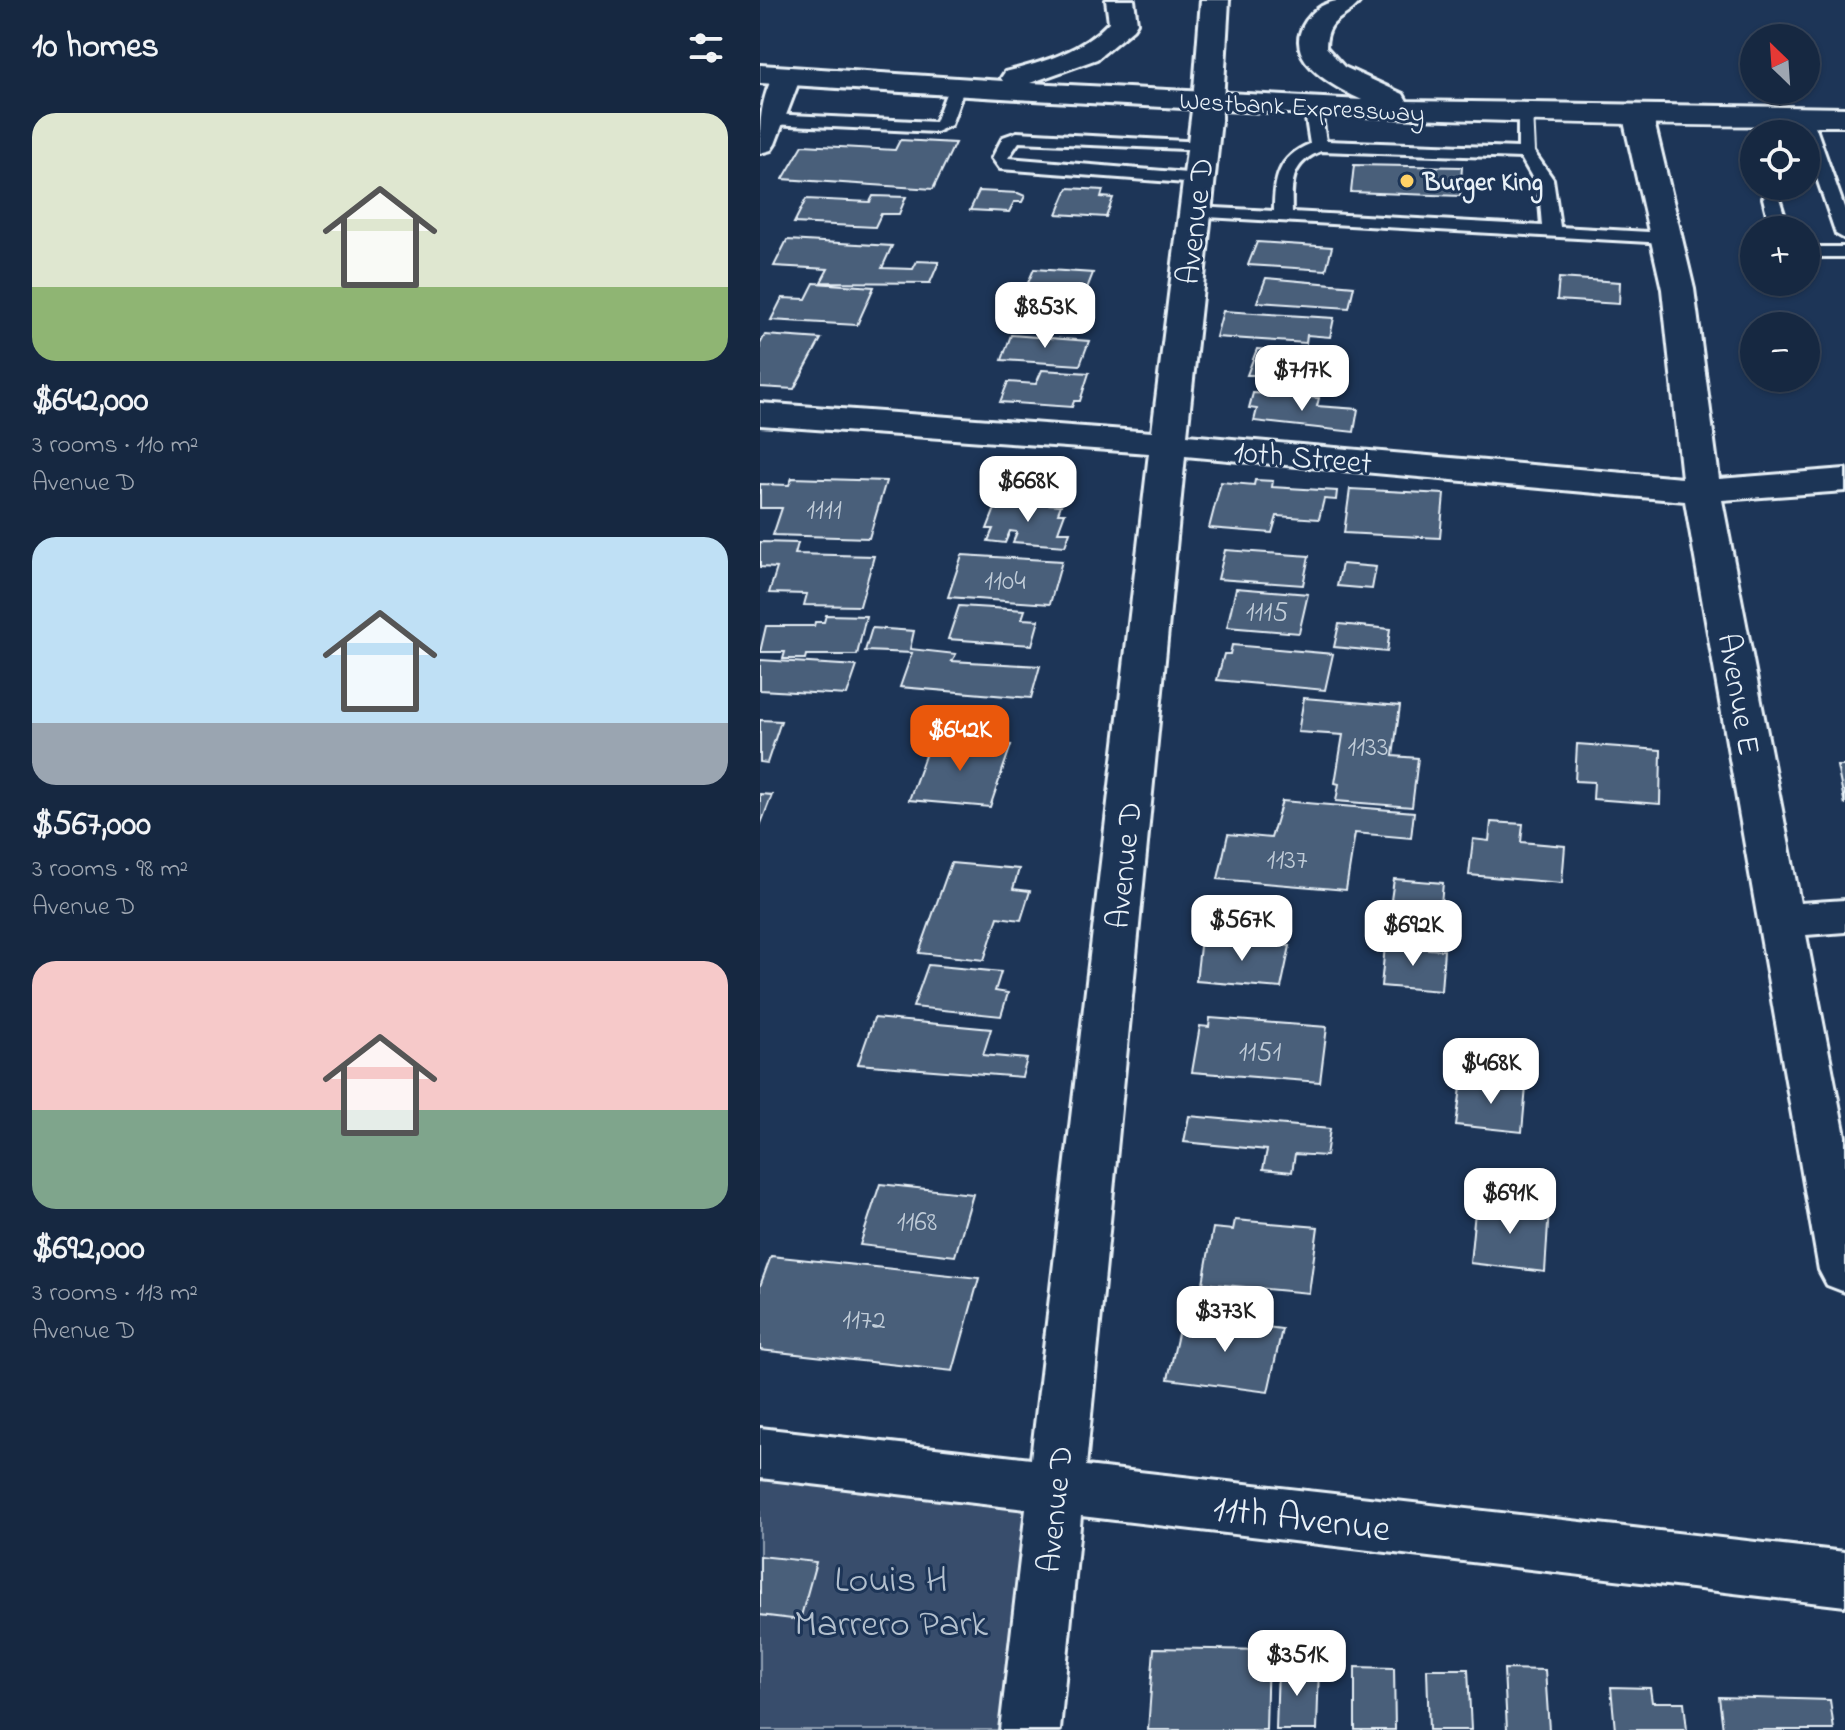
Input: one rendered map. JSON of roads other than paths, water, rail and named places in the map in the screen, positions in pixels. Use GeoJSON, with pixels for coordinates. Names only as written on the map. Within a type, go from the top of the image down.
{"type":"FeatureCollection","features":[{"type":"Feature","properties":{"kind":"main road"},"geometry":{"type":"LineString","coordinates":[[957,86],[1057,68],[1090,54],[1123,23],[1120,0]]}},
{"type":"Feature","properties":{"kind":"main road","name":"Avenue D"},"geometry":{"type":"LineString","coordinates":[[1030,1730],[1168,444],[1208,102],[1215,0]]}},
{"type":"Feature","properties":{"kind":"main road"},"geometry":{"type":"LineString","coordinates":[[1347,0],[1317,21],[1311,37],[1313,53],[1324,66],[1367,93],[1409,104],[1494,114]]}},
{"type":"Feature","properties":{"kind":"main road"},"geometry":{"type":"LineString","coordinates":[[765,131],[773,75]]}},
{"type":"Feature","properties":{"kind":"main road","name":"Westbank Expressway"},"geometry":{"type":"LineString","coordinates":[[773,75],[1208,102],[1494,114],[1845,117]]}},
{"type":"Feature","properties":{"kind":"main road","name":"Avenue E"},"geometry":{"type":"LineString","coordinates":[[1638,117],[1678,289],[1702,491],[1845,1270]]}},
{"type":"Feature","properties":{"kind":"main road","name":"10th Street"},"geometry":{"type":"LineString","coordinates":[[760,414],[1168,444],[1702,491],[1845,480]]}},
{"type":"Feature","properties":{"kind":"main road"},"geometry":{"type":"LineString","coordinates":[[1782,921],[1845,916]]}},
{"type":"Feature","properties":{"kind":"main road","name":"11th Avenue"},"geometry":{"type":"LineString","coordinates":[[760,1453],[1845,1579]]}},
{"type":"Feature","properties":{"kind":"lane"},"geometry":{"type":"LineString","coordinates":[[765,131],[936,127],[943,125],[957,86]]}},
{"type":"Feature","properties":{"kind":"lane"},"geometry":{"type":"LineString","coordinates":[[1312,106],[1319,146]]}},
{"type":"Feature","properties":{"kind":"lane"},"geometry":{"type":"LineString","coordinates":[[1526,115],[1526,153],[1545,176],[1552,210],[1551,231]]}},
{"type":"Feature","properties":{"kind":"lane"},"geometry":{"type":"LineString","coordinates":[[1804,117],[1845,234]]}},
{"type":"Feature","properties":{"kind":"lane"},"geometry":{"type":"LineString","coordinates":[[1199,180],[1006,165],[1000,158],[1009,140],[1017,137],[1199,180],[1283,217],[1666,238]]}},
{"type":"Feature","properties":{"kind":"lane"},"geometry":{"type":"LineString","coordinates":[[1283,217],[1283,186],[1289,161],[1299,152],[1319,146],[1526,153]]}},
{"type":"Feature","properties":{"kind":"lane"},"geometry":{"type":"LineString","coordinates":[[1820,252],[1845,252]]}},
{"type":"Feature","properties":{"kind":"place","name":"Burger King"},"geometry":{"type":"Point","coordinates":[1407,181]}},
{"type":"Feature","properties":{"kind":"park label","name":"Louis H Marrero Park"},"geometry":{"type":"Point","coordinates":[891,1600]}}]}
